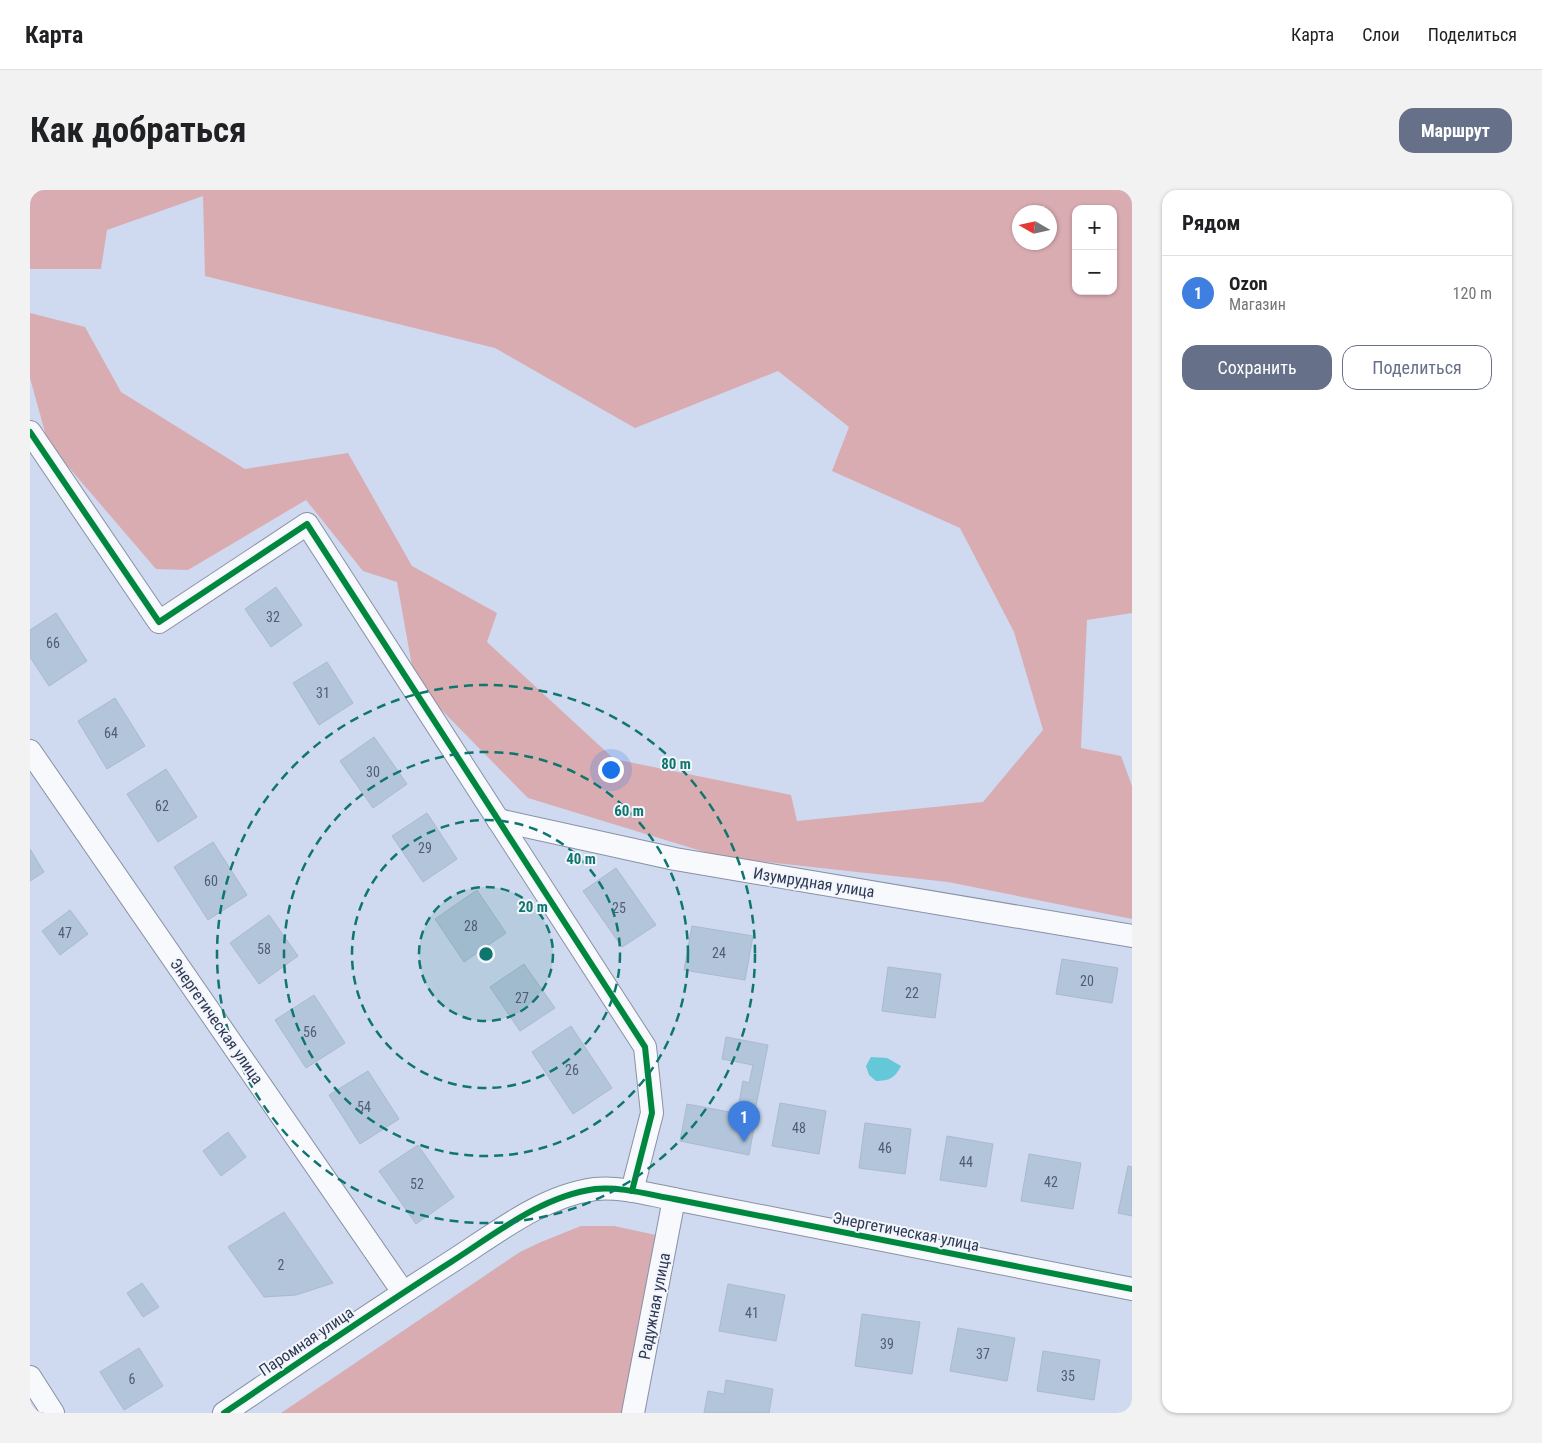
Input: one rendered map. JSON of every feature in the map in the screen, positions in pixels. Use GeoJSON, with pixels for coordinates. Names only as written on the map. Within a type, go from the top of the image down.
{"type":"FeatureCollection","features":[{"type":"Feature","properties":{"kind":"street"},"geometry":{"type":"LineString","coordinates":[[30,432],[159,622],[307,524],[645,1047],[652,1113],[632,1191]]}},
{"type":"Feature","properties":{"kind":"street","name":"Энергетическая улица"},"geometry":{"type":"LineString","coordinates":[[30,750],[403,1292]]}},
{"type":"Feature","properties":{"kind":"street","name":"Изумрудная улица"},"geometry":{"type":"LineString","coordinates":[[498,820],[675,859],[1132,936]]}},
{"type":"Feature","properties":{"kind":"street","name":"Паромная улица"},"geometry":{"type":"LineString","coordinates":[[224,1413],[403,1292],[525,1215],[559,1198],[596,1189],[632,1191]]}},
{"type":"Feature","properties":{"kind":"street","name":"Энергетическая улица"},"geometry":{"type":"LineString","coordinates":[[632,1191],[1132,1289]]}},
{"type":"Feature","properties":{"kind":"street","name":"Радужная улица"},"geometry":{"type":"LineString","coordinates":[[633,1413],[674,1199]]}},
{"type":"Feature","properties":{"kind":"street"},"geometry":{"type":"LineString","coordinates":[[30,1377],[53,1413]]}},
{"type":"Feature","properties":{"kind":"shaded area"},"geometry":{"type":"Polygon","coordinates":[[[30,190],[1132,190],[1132,613],[1087,620],[1081,748],[1121,756],[1132,786],[1132,919],[948,882],[721,857],[528,798],[415,683],[397,582],[363,571],[306,500],[188,570],[156,569],[48,443],[30,378],[30,313],[85,327],[121,392],[245,469],[348,453],[412,566],[497,613],[487,642],[614,759],[791,795],[797,821],[983,802],[1043,730],[1014,632],[960,528],[832,471],[849,427],[778,371],[635,428],[495,348],[205,276],[203,196],[107,230],[101,269],[30,269],[30,190]]]}},
{"type":"Feature","properties":{"kind":"shaded area"},"geometry":{"type":"Polygon","coordinates":[[[581,1226],[614,1226],[656,1235],[622,1413],[281,1413],[520,1252],[581,1226]]]}},
{"type":"Feature","properties":{"kind":"water"},"geometry":{"type":"Polygon","coordinates":[[[871,1057],[887,1058],[901,1066],[891,1078],[876,1081],[869,1075],[866,1066],[871,1057]]]}},
{"type":"Feature","properties":{"kind":"building"},"geometry":{"type":"Polygon","coordinates":[[[276,587],[302,625],[271,647],[245,609],[276,587]]]}},
{"type":"Feature","properties":{"kind":"building"},"geometry":{"type":"Polygon","coordinates":[[[56,613],[87,661],[49,686],[30,657],[30,630],[56,613]]]}},
{"type":"Feature","properties":{"kind":"building"},"geometry":{"type":"Polygon","coordinates":[[[327,662],[353,703],[319,725],[293,683],[327,662]]]}},
{"type":"Feature","properties":{"kind":"building"},"geometry":{"type":"Polygon","coordinates":[[[115,698],[145,746],[107,769],[78,721],[115,698]]]}},
{"type":"Feature","properties":{"kind":"building"},"geometry":{"type":"Polygon","coordinates":[[[374,737],[407,784],[373,808],[340,761],[374,737]]]}},
{"type":"Feature","properties":{"kind":"building"},"geometry":{"type":"Polygon","coordinates":[[[166,769],[197,817],[158,842],[127,794],[166,769]]]}},
{"type":"Feature","properties":{"kind":"building"},"geometry":{"type":"Polygon","coordinates":[[[427,813],[457,859],[423,882],[392,836],[427,813]]]}},
{"type":"Feature","properties":{"kind":"building"},"geometry":{"type":"Polygon","coordinates":[[[213,842],[247,895],[208,920],[174,867],[213,842]]]}},
{"type":"Feature","properties":{"kind":"building"},"geometry":{"type":"Polygon","coordinates":[[[30,849],[44,872],[30,881],[30,849]]]}},
{"type":"Feature","properties":{"kind":"building"},"geometry":{"type":"Polygon","coordinates":[[[616,868],[656,925],[622,947],[583,891],[616,868]]]}},
{"type":"Feature","properties":{"kind":"building"},"geometry":{"type":"Polygon","coordinates":[[[477,890],[506,933],[464,962],[435,919],[477,890]]]}},
{"type":"Feature","properties":{"kind":"building"},"geometry":{"type":"Polygon","coordinates":[[[70,910],[88,934],[60,955],[42,931],[70,910]]]}},
{"type":"Feature","properties":{"kind":"building"},"geometry":{"type":"Polygon","coordinates":[[[269,915],[298,956],[259,984],[230,943],[269,915]]]}},
{"type":"Feature","properties":{"kind":"building"},"geometry":{"type":"Polygon","coordinates":[[[692,926],[753,936],[745,980],[684,970],[692,926]]]}},
{"type":"Feature","properties":{"kind":"building"},"geometry":{"type":"Polygon","coordinates":[[[1062,959],[1118,968],[1112,1003],[1056,994],[1062,959]]]}},
{"type":"Feature","properties":{"kind":"building"},"geometry":{"type":"Polygon","coordinates":[[[524,964],[555,1008],[520,1031],[490,987],[524,964]]]}},
{"type":"Feature","properties":{"kind":"building"},"geometry":{"type":"Polygon","coordinates":[[[888,967],[941,974],[935,1018],[882,1011],[888,967]]]}},
{"type":"Feature","properties":{"kind":"building"},"geometry":{"type":"Polygon","coordinates":[[[314,995],[345,1043],[306,1068],[275,1020],[314,995]]]}},
{"type":"Feature","properties":{"kind":"building"},"geometry":{"type":"Polygon","coordinates":[[[571,1026],[612,1088],[573,1114],[532,1052],[571,1026]]]}},
{"type":"Feature","properties":{"kind":"building"},"geometry":{"type":"Polygon","coordinates":[[[726,1037],[768,1045],[756,1106],[739,1103],[743,1081],[749,1083],[753,1065],[722,1059],[726,1037]]]}},
{"type":"Feature","properties":{"kind":"building"},"geometry":{"type":"Polygon","coordinates":[[[368,1071],[399,1119],[360,1144],[329,1095],[368,1071]]]}},
{"type":"Feature","properties":{"kind":"building"},"geometry":{"type":"Polygon","coordinates":[[[780,1103],[826,1111],[819,1154],[772,1146],[780,1103]]]}},
{"type":"Feature","properties":{"kind":"building"},"geometry":{"type":"Polygon","coordinates":[[[687,1104],[756,1117],[749,1155],[680,1141],[687,1104]]]}},
{"type":"Feature","properties":{"kind":"building"},"geometry":{"type":"Polygon","coordinates":[[[865,1123],[911,1129],[905,1174],[859,1168],[865,1123]]]}},
{"type":"Feature","properties":{"kind":"building"},"geometry":{"type":"Polygon","coordinates":[[[228,1132],[246,1157],[221,1176],[203,1151],[228,1132]]]}},
{"type":"Feature","properties":{"kind":"building"},"geometry":{"type":"Polygon","coordinates":[[[947,1136],[993,1144],[986,1187],[940,1180],[947,1136]]]}},
{"type":"Feature","properties":{"kind":"building"},"geometry":{"type":"Polygon","coordinates":[[[418,1145],[454,1197],[416,1224],[379,1171],[418,1145]]]}},
{"type":"Feature","properties":{"kind":"building"},"geometry":{"type":"Polygon","coordinates":[[[1029,1154],[1081,1163],[1073,1209],[1021,1201],[1029,1154]]]}},
{"type":"Feature","properties":{"kind":"building"},"geometry":{"type":"Polygon","coordinates":[[[1128,1166],[1132,1167],[1132,1216],[1118,1213],[1128,1166]]]}},
{"type":"Feature","properties":{"kind":"building"},"geometry":{"type":"Polygon","coordinates":[[[284,1212],[333,1283],[296,1295],[264,1297],[228,1247],[284,1212]]]}},
{"type":"Feature","properties":{"kind":"building"},"geometry":{"type":"Polygon","coordinates":[[[142,1283],[159,1307],[143,1317],[127,1293],[142,1283]]]}},
{"type":"Feature","properties":{"kind":"building"},"geometry":{"type":"Polygon","coordinates":[[[728,1284],[785,1295],[776,1341],[719,1331],[728,1284]]]}},
{"type":"Feature","properties":{"kind":"building"},"geometry":{"type":"Polygon","coordinates":[[[862,1314],[920,1322],[912,1374],[855,1366],[862,1314]]]}},
{"type":"Feature","properties":{"kind":"building"},"geometry":{"type":"Polygon","coordinates":[[[958,1328],[1015,1338],[1007,1381],[950,1371],[958,1328]]]}},
{"type":"Feature","properties":{"kind":"building"},"geometry":{"type":"Polygon","coordinates":[[[139,1348],[163,1386],[124,1410],[100,1372],[139,1348]]]}},
{"type":"Feature","properties":{"kind":"building"},"geometry":{"type":"Polygon","coordinates":[[[1043,1351],[1100,1360],[1094,1400],[1037,1391],[1043,1351]]]}},
{"type":"Feature","properties":{"kind":"building"},"geometry":{"type":"Polygon","coordinates":[[[726,1380],[773,1389],[769,1413],[704,1413],[708,1391],[724,1394],[726,1380]]]}},
{"type":"Feature","properties":{"kind":"cycle path"},"geometry":{"type":"LineString","coordinates":[[30,432],[159,622],[307,524],[645,1047],[652,1113],[632,1191]]}},
{"type":"Feature","properties":{"kind":"cycle path"},"geometry":{"type":"LineString","coordinates":[[224,1413],[502,1228],[556,1199],[595,1189],[604,1188],[645,1193],[1132,1289]]}},
{"type":"Feature","properties":{"kind":"place","name":"Ozon"},"geometry":{"type":"Point","coordinates":[744,1142]}}]}
